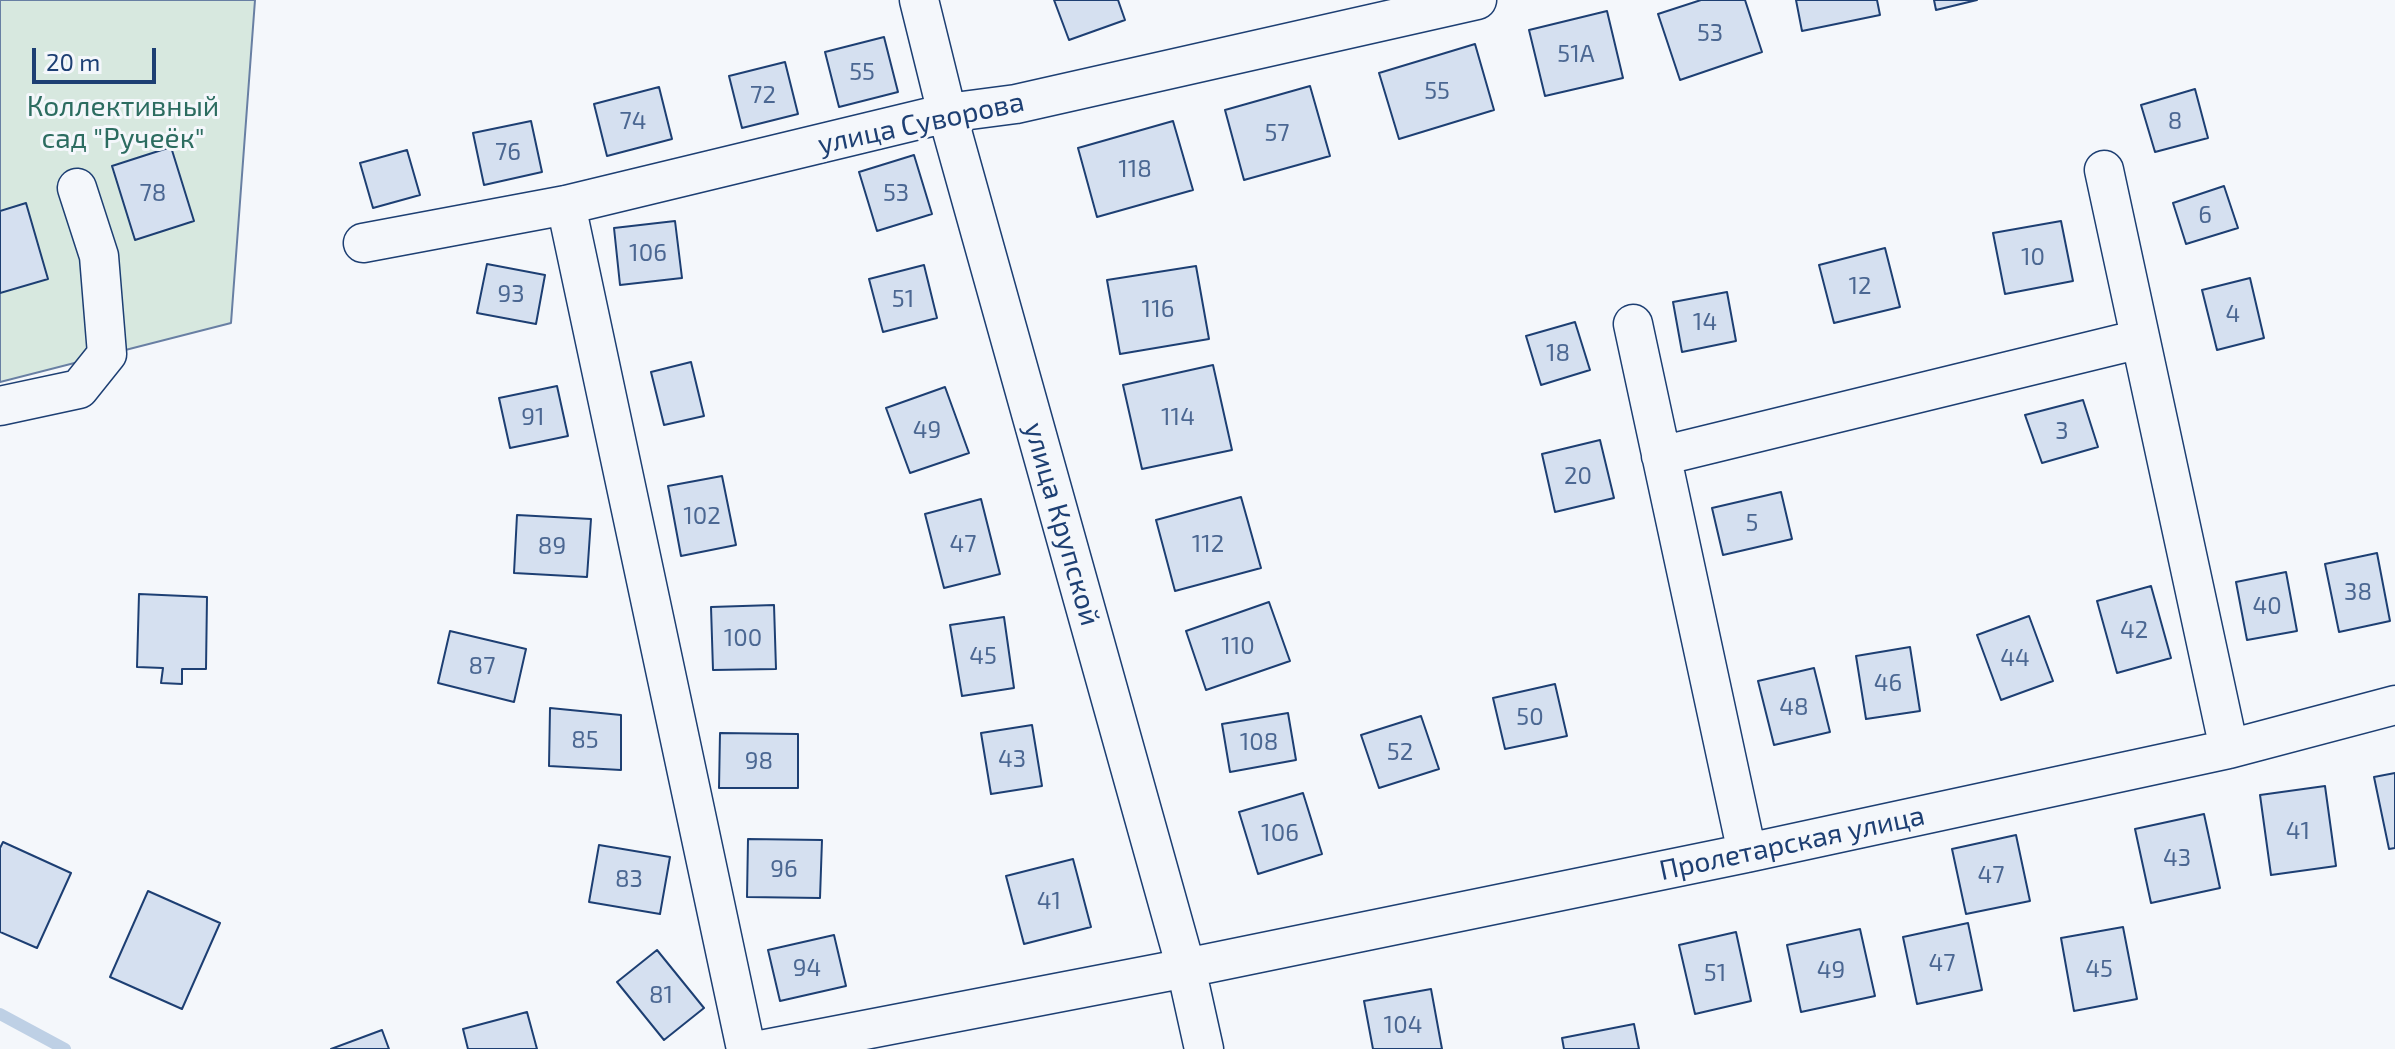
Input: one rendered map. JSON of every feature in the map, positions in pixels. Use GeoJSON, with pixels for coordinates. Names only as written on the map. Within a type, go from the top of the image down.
{"type":"FeatureCollection","features":[{"type":"Feature","properties":{"kind":"street","name":"улица Крупской"},"geometry":{"type":"LineString","coordinates":[[919,0],[947,113],[1186,968],[1204,1049]]}},
{"type":"Feature","properties":{"kind":"street","name":"улица Суворова"},"geometry":{"type":"LineString","coordinates":[[363,243],[566,205],[947,113],[1016,104],[1477,0]]}},
{"type":"Feature","properties":{"kind":"street"},"geometry":{"type":"LineString","coordinates":[[2104,170],[2229,749]]}},
{"type":"Feature","properties":{"kind":"street"},"geometry":{"type":"LineString","coordinates":[[0,406],[79,389],[107,354],[99,256],[77,188]]}},
{"type":"Feature","properties":{"kind":"street"},"geometry":{"type":"LineString","coordinates":[[566,205],[746,1049]]}},
{"type":"Feature","properties":{"kind":"street"},"geometry":{"type":"LineString","coordinates":[[1633,324],[1747,853]]}},
{"type":"Feature","properties":{"kind":"street"},"geometry":{"type":"LineString","coordinates":[[1661,456],[2140,339]]}},
{"type":"Feature","properties":{"kind":"street","name":"Пролетарская улица"},"geometry":{"type":"LineString","coordinates":[[766,1049],[1186,968],[1747,853],[2229,749],[2395,705]]}},
{"type":"Feature","properties":{"kind":"green space","name":"Коллективный сад \"Ручеёк\""},"geometry":{"type":"Polygon","coordinates":[[[0,0],[255,0],[231,323],[0,382],[0,0]]]}},
{"type":"Feature","properties":{"kind":"building"},"geometry":{"type":"Polygon","coordinates":[[[1054,0],[1118,0],[1125,20],[1069,40],[1054,0]]]}},
{"type":"Feature","properties":{"kind":"building"},"geometry":{"type":"Polygon","coordinates":[[[1701,0],[1745,0],[1762,52],[1680,80],[1658,14],[1701,0]]]}},
{"type":"Feature","properties":{"kind":"building"},"geometry":{"type":"Polygon","coordinates":[[[1796,0],[1877,0],[1880,15],[1802,31],[1796,0]]]}},
{"type":"Feature","properties":{"kind":"building"},"geometry":{"type":"Polygon","coordinates":[[[1934,0],[1977,0],[1936,10],[1934,0]]]}},
{"type":"Feature","properties":{"kind":"building"},"geometry":{"type":"Polygon","coordinates":[[[1607,11],[1623,78],[1545,96],[1529,30],[1607,11]]]}},
{"type":"Feature","properties":{"kind":"building"},"geometry":{"type":"Polygon","coordinates":[[[884,37],[898,92],[839,107],[825,52],[884,37]]]}},
{"type":"Feature","properties":{"kind":"building"},"geometry":{"type":"Polygon","coordinates":[[[1475,44],[1494,110],[1399,139],[1379,73],[1475,44]]]}},
{"type":"Feature","properties":{"kind":"building"},"geometry":{"type":"Polygon","coordinates":[[[785,62],[798,114],[742,128],[729,76],[785,62]]]}},
{"type":"Feature","properties":{"kind":"building"},"geometry":{"type":"Polygon","coordinates":[[[1310,86],[1330,156],[1244,180],[1225,110],[1310,86]]]}},
{"type":"Feature","properties":{"kind":"building"},"geometry":{"type":"Polygon","coordinates":[[[659,87],[672,139],[607,156],[594,104],[659,87]]]}},
{"type":"Feature","properties":{"kind":"building"},"geometry":{"type":"Polygon","coordinates":[[[2195,89],[2208,138],[2155,152],[2141,105],[2195,89]]]}},
{"type":"Feature","properties":{"kind":"building"},"geometry":{"type":"Polygon","coordinates":[[[531,121],[542,172],[484,185],[473,133],[531,121]]]}},
{"type":"Feature","properties":{"kind":"building"},"geometry":{"type":"Polygon","coordinates":[[[1173,121],[1193,190],[1097,217],[1078,148],[1173,121]]]}},
{"type":"Feature","properties":{"kind":"building"},"geometry":{"type":"Polygon","coordinates":[[[171,147],[194,221],[135,240],[112,166],[171,147]]]}},
{"type":"Feature","properties":{"kind":"building"},"geometry":{"type":"Polygon","coordinates":[[[407,150],[420,195],[373,208],[360,163],[407,150]]]}},
{"type":"Feature","properties":{"kind":"building"},"geometry":{"type":"Polygon","coordinates":[[[914,155],[932,214],[877,231],[859,172],[914,155]]]}},
{"type":"Feature","properties":{"kind":"building"},"geometry":{"type":"Polygon","coordinates":[[[2224,186],[2238,228],[2186,244],[2173,203],[2224,186]]]}},
{"type":"Feature","properties":{"kind":"building"},"geometry":{"type":"Polygon","coordinates":[[[26,203],[48,279],[0,293],[0,211],[26,203]]]}},
{"type":"Feature","properties":{"kind":"building"},"geometry":{"type":"Polygon","coordinates":[[[675,221],[682,278],[620,285],[614,228],[675,221]]]}},
{"type":"Feature","properties":{"kind":"building"},"geometry":{"type":"Polygon","coordinates":[[[2061,221],[2073,281],[2005,294],[1993,233],[2061,221]]]}},
{"type":"Feature","properties":{"kind":"building"},"geometry":{"type":"Polygon","coordinates":[[[1885,248],[1900,307],[1834,323],[1819,265],[1885,248]]]}},
{"type":"Feature","properties":{"kind":"building"},"geometry":{"type":"Polygon","coordinates":[[[487,264],[545,275],[536,324],[477,313],[487,264]]]}},
{"type":"Feature","properties":{"kind":"building"},"geometry":{"type":"Polygon","coordinates":[[[924,265],[937,318],[883,332],[869,279],[924,265]]]}},
{"type":"Feature","properties":{"kind":"building"},"geometry":{"type":"Polygon","coordinates":[[[1196,266],[1209,339],[1120,354],[1107,280],[1196,266]]]}},
{"type":"Feature","properties":{"kind":"building"},"geometry":{"type":"Polygon","coordinates":[[[2250,278],[2264,338],[2217,350],[2202,290],[2250,278]]]}},
{"type":"Feature","properties":{"kind":"building"},"geometry":{"type":"Polygon","coordinates":[[[1727,292],[1736,341],[1682,352],[1673,302],[1727,292]]]}},
{"type":"Feature","properties":{"kind":"building"},"geometry":{"type":"Polygon","coordinates":[[[1575,322],[1590,370],[1541,385],[1526,336],[1575,322]]]}},
{"type":"Feature","properties":{"kind":"building"},"geometry":{"type":"Polygon","coordinates":[[[691,362],[704,416],[664,425],[651,372],[691,362]]]}},
{"type":"Feature","properties":{"kind":"building"},"geometry":{"type":"Polygon","coordinates":[[[1213,365],[1232,450],[1142,469],[1123,385],[1213,365]]]}},
{"type":"Feature","properties":{"kind":"building"},"geometry":{"type":"Polygon","coordinates":[[[557,386],[568,436],[510,448],[499,398],[557,386]]]}},
{"type":"Feature","properties":{"kind":"building"},"geometry":{"type":"Polygon","coordinates":[[[945,387],[969,453],[910,473],[886,408],[945,387]]]}},
{"type":"Feature","properties":{"kind":"building"},"geometry":{"type":"Polygon","coordinates":[[[2083,400],[2098,447],[2042,463],[2025,415],[2083,400]]]}},
{"type":"Feature","properties":{"kind":"building"},"geometry":{"type":"Polygon","coordinates":[[[1600,440],[1614,498],[1555,512],[1542,454],[1600,440]]]}},
{"type":"Feature","properties":{"kind":"building"},"geometry":{"type":"Polygon","coordinates":[[[722,476],[736,545],[681,556],[668,486],[722,476]]]}},
{"type":"Feature","properties":{"kind":"building"},"geometry":{"type":"Polygon","coordinates":[[[1781,492],[1792,539],[1723,555],[1712,508],[1781,492]]]}},
{"type":"Feature","properties":{"kind":"building"},"geometry":{"type":"Polygon","coordinates":[[[1241,497],[1261,568],[1175,591],[1156,520],[1241,497]]]}},
{"type":"Feature","properties":{"kind":"building"},"geometry":{"type":"Polygon","coordinates":[[[981,499],[1000,574],[944,588],[925,514],[981,499]]]}},
{"type":"Feature","properties":{"kind":"building"},"geometry":{"type":"Polygon","coordinates":[[[517,515],[591,519],[587,577],[514,573],[517,515]]]}},
{"type":"Feature","properties":{"kind":"building"},"geometry":{"type":"Polygon","coordinates":[[[2377,553],[2390,621],[2339,632],[2325,564],[2377,553]]]}},
{"type":"Feature","properties":{"kind":"building"},"geometry":{"type":"Polygon","coordinates":[[[2286,572],[2297,631],[2247,640],[2236,582],[2286,572]]]}},
{"type":"Feature","properties":{"kind":"building"},"geometry":{"type":"Polygon","coordinates":[[[2151,586],[2171,658],[2117,673],[2097,601],[2151,586]]]}},
{"type":"Feature","properties":{"kind":"building"},"geometry":{"type":"Polygon","coordinates":[[[139,594],[207,597],[206,669],[182,669],[182,684],[161,683],[163,668],[137,667],[139,594]]]}},
{"type":"Feature","properties":{"kind":"building"},"geometry":{"type":"Polygon","coordinates":[[[1269,602],[1290,661],[1206,690],[1186,631],[1269,602]]]}},
{"type":"Feature","properties":{"kind":"building"},"geometry":{"type":"Polygon","coordinates":[[[774,605],[776,669],[713,670],[711,607],[774,605]]]}},
{"type":"Feature","properties":{"kind":"building"},"geometry":{"type":"Polygon","coordinates":[[[2029,616],[2053,681],[2001,700],[1977,635],[2029,616]]]}},
{"type":"Feature","properties":{"kind":"building"},"geometry":{"type":"Polygon","coordinates":[[[1004,617],[1014,688],[962,696],[950,625],[1004,617]]]}},
{"type":"Feature","properties":{"kind":"building"},"geometry":{"type":"Polygon","coordinates":[[[450,631],[526,649],[514,702],[438,683],[450,631]]]}},
{"type":"Feature","properties":{"kind":"building"},"geometry":{"type":"Polygon","coordinates":[[[1910,647],[1920,711],[1866,719],[1856,656],[1910,647]]]}},
{"type":"Feature","properties":{"kind":"building"},"geometry":{"type":"Polygon","coordinates":[[[1814,668],[1830,732],[1774,745],[1758,681],[1814,668]]]}},
{"type":"Feature","properties":{"kind":"building"},"geometry":{"type":"Polygon","coordinates":[[[1555,684],[1567,736],[1505,749],[1493,698],[1555,684]]]}},
{"type":"Feature","properties":{"kind":"building"},"geometry":{"type":"Polygon","coordinates":[[[550,708],[621,715],[621,770],[549,766],[550,708]]]}},
{"type":"Feature","properties":{"kind":"building"},"geometry":{"type":"Polygon","coordinates":[[[1288,713],[1296,760],[1230,772],[1222,724],[1288,713]]]}},
{"type":"Feature","properties":{"kind":"building"},"geometry":{"type":"Polygon","coordinates":[[[1421,716],[1439,769],[1379,788],[1361,735],[1421,716]]]}},
{"type":"Feature","properties":{"kind":"building"},"geometry":{"type":"Polygon","coordinates":[[[1032,725],[1042,786],[991,794],[981,733],[1032,725]]]}},
{"type":"Feature","properties":{"kind":"building"},"geometry":{"type":"Polygon","coordinates":[[[720,733],[798,734],[798,788],[719,788],[720,733]]]}},
{"type":"Feature","properties":{"kind":"building"},"geometry":{"type":"Polygon","coordinates":[[[2395,773],[2395,848],[2389,849],[2374,777],[2395,773]]]}},
{"type":"Feature","properties":{"kind":"building"},"geometry":{"type":"Polygon","coordinates":[[[2325,786],[2336,866],[2271,875],[2260,795],[2325,786]]]}},
{"type":"Feature","properties":{"kind":"building"},"geometry":{"type":"Polygon","coordinates":[[[1303,793],[1322,854],[1258,874],[1239,812],[1303,793]]]}},
{"type":"Feature","properties":{"kind":"building"},"geometry":{"type":"Polygon","coordinates":[[[2204,814],[2220,888],[2151,903],[2135,829],[2204,814]]]}},
{"type":"Feature","properties":{"kind":"building"},"geometry":{"type":"Polygon","coordinates":[[[2016,835],[2030,901],[1966,914],[1952,849],[2016,835]]]}},
{"type":"Feature","properties":{"kind":"building"},"geometry":{"type":"Polygon","coordinates":[[[748,839],[822,840],[820,898],[747,897],[748,839]]]}},
{"type":"Feature","properties":{"kind":"building"},"geometry":{"type":"Polygon","coordinates":[[[3,842],[71,873],[37,948],[0,932],[0,848],[3,842]]]}},
{"type":"Feature","properties":{"kind":"building"},"geometry":{"type":"Polygon","coordinates":[[[599,845],[670,857],[660,914],[589,902],[599,845]]]}},
{"type":"Feature","properties":{"kind":"building"},"geometry":{"type":"Polygon","coordinates":[[[1073,859],[1091,927],[1024,944],[1006,876],[1073,859]]]}},
{"type":"Feature","properties":{"kind":"building"},"geometry":{"type":"Polygon","coordinates":[[[148,891],[220,923],[182,1009],[110,977],[148,891]]]}},
{"type":"Feature","properties":{"kind":"building"},"geometry":{"type":"Polygon","coordinates":[[[1968,923],[1982,990],[1917,1004],[1903,937],[1968,923]]]}},
{"type":"Feature","properties":{"kind":"building"},"geometry":{"type":"Polygon","coordinates":[[[2123,927],[2137,999],[2074,1011],[2061,938],[2123,927]]]}},
{"type":"Feature","properties":{"kind":"building"},"geometry":{"type":"Polygon","coordinates":[[[1860,929],[1875,996],[1801,1012],[1787,945],[1860,929]]]}},
{"type":"Feature","properties":{"kind":"building"},"geometry":{"type":"Polygon","coordinates":[[[1736,932],[1751,1001],[1695,1014],[1679,945],[1736,932]]]}},
{"type":"Feature","properties":{"kind":"building"},"geometry":{"type":"Polygon","coordinates":[[[834,935],[846,986],[780,1001],[768,950],[834,935]]]}},
{"type":"Feature","properties":{"kind":"building"},"geometry":{"type":"Polygon","coordinates":[[[657,950],[704,1008],[664,1040],[617,982],[657,950]]]}},
{"type":"Feature","properties":{"kind":"building"},"geometry":{"type":"Polygon","coordinates":[[[1431,989],[1442,1049],[1373,1049],[1364,1001],[1431,989]]]}},
{"type":"Feature","properties":{"kind":"building"},"geometry":{"type":"Polygon","coordinates":[[[527,1012],[537,1049],[468,1049],[463,1029],[527,1012]]]}},
{"type":"Feature","properties":{"kind":"building"},"geometry":{"type":"Polygon","coordinates":[[[1634,1024],[1639,1049],[1564,1049],[1562,1038],[1634,1024]]]}},
{"type":"Feature","properties":{"kind":"building"},"geometry":{"type":"Polygon","coordinates":[[[382,1030],[389,1049],[331,1049],[382,1030]]]}},
{"type":"Feature","properties":{"kind":"waterway"},"geometry":{"type":"LineString","coordinates":[[0,1014],[65,1049]]}}]}
